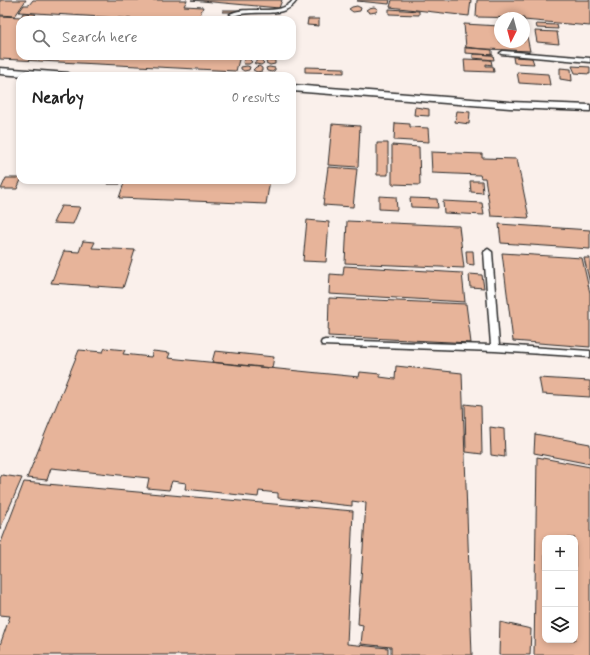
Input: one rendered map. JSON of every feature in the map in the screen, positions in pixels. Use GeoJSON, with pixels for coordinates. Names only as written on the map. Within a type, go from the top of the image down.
{"type":"FeatureCollection","features":[{"type":"Feature","properties":{"kind":"street"},"geometry":{"type":"LineString","coordinates":[[0,71],[16,72]]}},
{"type":"Feature","properties":{"kind":"street"},"geometry":{"type":"LineString","coordinates":[[296,88],[510,105],[590,108]]}},
{"type":"Feature","properties":{"kind":"lane"},"geometry":{"type":"LineString","coordinates":[[233,14],[252,11],[279,11],[292,5],[295,0]]}},
{"type":"Feature","properties":{"kind":"lane"},"geometry":{"type":"LineString","coordinates":[[503,52],[590,60]]}},
{"type":"Feature","properties":{"kind":"lane"},"geometry":{"type":"LineString","coordinates":[[488,252],[496,348]]}},
{"type":"Feature","properties":{"kind":"lane"},"geometry":{"type":"LineString","coordinates":[[325,343],[496,348],[590,354]]}},
{"type":"Feature","properties":{"kind":"building"},"geometry":{"type":"Polygon","coordinates":[[[0,0],[26,0],[15,16],[0,15],[0,0]]]}},
{"type":"Feature","properties":{"kind":"building"},"geometry":{"type":"Polygon","coordinates":[[[33,0],[187,0],[184,6],[203,7],[200,16],[86,16],[19,12],[24,5],[29,5],[33,0]]]}},
{"type":"Feature","properties":{"kind":"building"},"geometry":{"type":"Polygon","coordinates":[[[191,0],[282,0],[279,8],[191,0]]]}},
{"type":"Feature","properties":{"kind":"building"},"geometry":{"type":"Polygon","coordinates":[[[390,0],[389,4],[357,1],[390,0]]]}},
{"type":"Feature","properties":{"kind":"building"},"geometry":{"type":"Polygon","coordinates":[[[392,0],[471,0],[469,16],[390,7],[392,0]]]}},
{"type":"Feature","properties":{"kind":"building"},"geometry":{"type":"Polygon","coordinates":[[[477,0],[590,0],[590,26],[530,21],[530,12],[494,12],[494,17],[476,17],[477,0]]]}},
{"type":"Feature","properties":{"kind":"building"},"geometry":{"type":"Polygon","coordinates":[[[357,6],[361,8],[360,11],[353,12],[349,9],[352,7],[357,6]]]}},
{"type":"Feature","properties":{"kind":"building"},"geometry":{"type":"Polygon","coordinates":[[[374,7],[378,9],[376,12],[370,13],[366,10],[369,8],[374,7]]]}},
{"type":"Feature","properties":{"kind":"building"},"geometry":{"type":"Polygon","coordinates":[[[389,9],[419,11],[419,15],[389,14],[389,9]]]}},
{"type":"Feature","properties":{"kind":"building"},"geometry":{"type":"Polygon","coordinates":[[[223,10],[243,10],[243,12],[223,12],[223,10]]]}},
{"type":"Feature","properties":{"kind":"building"},"geometry":{"type":"Polygon","coordinates":[[[23,13],[36,14],[34,16],[22,16],[23,13]]]}},
{"type":"Feature","properties":{"kind":"building"},"geometry":{"type":"Polygon","coordinates":[[[0,16],[16,17],[16,60],[0,59],[0,16]]]}},
{"type":"Feature","properties":{"kind":"building"},"geometry":{"type":"Polygon","coordinates":[[[308,19],[319,19],[319,26],[307,25],[308,19]]]}},
{"type":"Feature","properties":{"kind":"building"},"geometry":{"type":"Polygon","coordinates":[[[464,24],[494,26],[494,48],[529,48],[530,51],[466,48],[464,24]]]}},
{"type":"Feature","properties":{"kind":"building"},"geometry":{"type":"Polygon","coordinates":[[[536,24],[557,25],[558,29],[537,28],[536,24]]]}},
{"type":"Feature","properties":{"kind":"building"},"geometry":{"type":"Polygon","coordinates":[[[535,31],[557,32],[559,44],[537,42],[535,31]]]}},
{"type":"Feature","properties":{"kind":"building"},"geometry":{"type":"Polygon","coordinates":[[[465,47],[492,50],[492,55],[465,53],[465,47]]]}},
{"type":"Feature","properties":{"kind":"building"},"geometry":{"type":"Polygon","coordinates":[[[473,54],[493,55],[494,60],[473,58],[473,54]]]}},
{"type":"Feature","properties":{"kind":"building"},"geometry":{"type":"Polygon","coordinates":[[[513,57],[532,58],[534,64],[514,63],[513,57]]]}},
{"type":"Feature","properties":{"kind":"building"},"geometry":{"type":"Polygon","coordinates":[[[464,59],[491,60],[492,65],[486,64],[486,66],[493,66],[494,72],[465,71],[464,59]]]}},
{"type":"Feature","properties":{"kind":"building"},"geometry":{"type":"Polygon","coordinates":[[[20,60],[239,60],[236,71],[20,60]]]}},
{"type":"Feature","properties":{"kind":"building"},"geometry":{"type":"Polygon","coordinates":[[[244,60],[250,60],[252,62],[249,64],[244,64],[244,60]]]}},
{"type":"Feature","properties":{"kind":"building"},"geometry":{"type":"Polygon","coordinates":[[[261,60],[264,63],[261,65],[254,63],[261,60]]]}},
{"type":"Feature","properties":{"kind":"building"},"geometry":{"type":"Polygon","coordinates":[[[267,61],[275,61],[275,64],[270,65],[266,63],[267,61]]]}},
{"type":"Feature","properties":{"kind":"building"},"geometry":{"type":"Polygon","coordinates":[[[259,66],[262,68],[262,71],[257,72],[253,70],[256,67],[259,66]]]}},
{"type":"Feature","properties":{"kind":"building"},"geometry":{"type":"Polygon","coordinates":[[[572,66],[590,67],[590,74],[575,73],[572,66]]]}},
{"type":"Feature","properties":{"kind":"building"},"geometry":{"type":"Polygon","coordinates":[[[241,67],[250,67],[249,70],[244,71],[241,69],[241,67]]]}},
{"type":"Feature","properties":{"kind":"building"},"geometry":{"type":"Polygon","coordinates":[[[305,67],[344,68],[344,73],[305,72],[305,67]]]}},
{"type":"Feature","properties":{"kind":"building"},"geometry":{"type":"Polygon","coordinates":[[[266,68],[275,68],[275,70],[272,72],[267,71],[266,68]]]}},
{"type":"Feature","properties":{"kind":"building"},"geometry":{"type":"Polygon","coordinates":[[[560,68],[571,69],[572,81],[560,79],[560,68]]]}},
{"type":"Feature","properties":{"kind":"building"},"geometry":{"type":"Polygon","coordinates":[[[517,72],[548,74],[550,85],[519,83],[517,72]]]}},
{"type":"Feature","properties":{"kind":"building"},"geometry":{"type":"Polygon","coordinates":[[[415,107],[429,109],[429,116],[414,115],[415,107]]]}},
{"type":"Feature","properties":{"kind":"building"},"geometry":{"type":"Polygon","coordinates":[[[457,111],[470,112],[469,124],[455,122],[457,111]]]}},
{"type":"Feature","properties":{"kind":"building"},"geometry":{"type":"Polygon","coordinates":[[[395,123],[410,124],[410,127],[428,128],[429,142],[394,140],[395,123]]]}},
{"type":"Feature","properties":{"kind":"building"},"geometry":{"type":"Polygon","coordinates":[[[332,124],[360,126],[358,167],[328,165],[332,124]]]}},
{"type":"Feature","properties":{"kind":"building"},"geometry":{"type":"Polygon","coordinates":[[[377,143],[388,143],[388,175],[377,175],[377,143]]]}},
{"type":"Feature","properties":{"kind":"building"},"geometry":{"type":"Polygon","coordinates":[[[392,145],[419,147],[420,185],[392,184],[392,145]]]}},
{"type":"Feature","properties":{"kind":"building"},"geometry":{"type":"Polygon","coordinates":[[[431,152],[482,154],[482,158],[517,159],[529,218],[491,216],[485,178],[481,178],[480,175],[432,173],[431,152]]]}},
{"type":"Feature","properties":{"kind":"building"},"geometry":{"type":"Polygon","coordinates":[[[328,167],[357,169],[353,207],[323,205],[328,167]]]}},
{"type":"Feature","properties":{"kind":"building"},"geometry":{"type":"Polygon","coordinates":[[[6,178],[16,178],[16,184],[19,184],[17,189],[1,189],[6,178]]]}},
{"type":"Feature","properties":{"kind":"building"},"geometry":{"type":"Polygon","coordinates":[[[470,181],[482,181],[483,193],[471,192],[470,181]]]}},
{"type":"Feature","properties":{"kind":"building"},"geometry":{"type":"Polygon","coordinates":[[[124,184],[269,184],[266,204],[119,198],[124,184]]]}},
{"type":"Feature","properties":{"kind":"building"},"geometry":{"type":"Polygon","coordinates":[[[379,196],[396,197],[397,210],[379,209],[379,196]]]}},
{"type":"Feature","properties":{"kind":"building"},"geometry":{"type":"Polygon","coordinates":[[[410,198],[437,199],[438,208],[411,207],[410,198]]]}},
{"type":"Feature","properties":{"kind":"building"},"geometry":{"type":"Polygon","coordinates":[[[443,201],[482,203],[484,215],[444,213],[443,201]]]}},
{"type":"Feature","properties":{"kind":"building"},"geometry":{"type":"Polygon","coordinates":[[[61,206],[80,207],[73,224],[53,223],[61,206]]]}},
{"type":"Feature","properties":{"kind":"building"},"geometry":{"type":"Polygon","coordinates":[[[307,220],[329,222],[326,262],[303,261],[307,220]]]}},
{"type":"Feature","properties":{"kind":"building"},"geometry":{"type":"Polygon","coordinates":[[[347,221],[459,226],[464,268],[345,263],[347,221]]]}},
{"type":"Feature","properties":{"kind":"building"},"geometry":{"type":"Polygon","coordinates":[[[499,224],[590,230],[590,249],[501,243],[499,224]]]}},
{"type":"Feature","properties":{"kind":"building"},"geometry":{"type":"Polygon","coordinates":[[[83,241],[95,242],[92,248],[135,250],[123,288],[51,283],[64,251],[79,252],[83,241]]]}},
{"type":"Feature","properties":{"kind":"building"},"geometry":{"type":"Polygon","coordinates":[[[466,251],[473,251],[474,265],[467,264],[466,251]]]}},
{"type":"Feature","properties":{"kind":"building"},"geometry":{"type":"Polygon","coordinates":[[[502,253],[582,258],[590,293],[590,347],[513,341],[502,253]]]}},
{"type":"Feature","properties":{"kind":"building"},"geometry":{"type":"Polygon","coordinates":[[[584,258],[590,258],[590,283],[584,258]]]}},
{"type":"Feature","properties":{"kind":"building"},"geometry":{"type":"Polygon","coordinates":[[[344,266],[462,273],[465,302],[329,294],[330,274],[343,275],[344,266]]]}},
{"type":"Feature","properties":{"kind":"building"},"geometry":{"type":"Polygon","coordinates":[[[469,274],[482,275],[484,288],[470,287],[469,274]]]}},
{"type":"Feature","properties":{"kind":"building"},"geometry":{"type":"Polygon","coordinates":[[[329,298],[466,304],[471,343],[328,336],[329,298]]]}},
{"type":"Feature","properties":{"kind":"building"},"geometry":{"type":"Polygon","coordinates":[[[105,348],[125,350],[123,354],[151,357],[153,351],[170,353],[168,358],[359,377],[360,372],[380,374],[380,377],[395,379],[396,366],[462,373],[472,655],[391,655],[391,647],[361,644],[363,625],[358,624],[366,503],[352,501],[352,506],[278,498],[278,493],[259,491],[258,497],[185,489],[186,483],[172,481],[169,490],[147,488],[149,478],[51,468],[47,480],[27,478],[79,350],[103,352],[105,348]]]}},
{"type":"Feature","properties":{"kind":"building"},"geometry":{"type":"Polygon","coordinates":[[[215,351],[274,357],[272,368],[212,362],[215,351]]]}},
{"type":"Feature","properties":{"kind":"building"},"geometry":{"type":"Polygon","coordinates":[[[539,378],[590,381],[590,397],[542,394],[539,378]]]}},
{"type":"Feature","properties":{"kind":"building"},"geometry":{"type":"Polygon","coordinates":[[[465,404],[481,406],[482,454],[466,452],[465,404]]]}},
{"type":"Feature","properties":{"kind":"building"},"geometry":{"type":"Polygon","coordinates":[[[490,427],[504,429],[505,457],[491,455],[490,427]]]}},
{"type":"Feature","properties":{"kind":"building"},"geometry":{"type":"Polygon","coordinates":[[[535,434],[590,444],[590,464],[534,453],[535,434]]]}},
{"type":"Feature","properties":{"kind":"building"},"geometry":{"type":"Polygon","coordinates":[[[537,457],[590,467],[590,655],[534,655],[537,457]]]}},
{"type":"Feature","properties":{"kind":"building"},"geometry":{"type":"Polygon","coordinates":[[[2,475],[22,478],[0,529],[0,478],[2,475]]]}},
{"type":"Feature","properties":{"kind":"building"},"geometry":{"type":"Polygon","coordinates":[[[24,482],[353,511],[347,644],[388,648],[388,655],[0,655],[0,645],[10,616],[0,615],[0,545],[24,482]]]}},
{"type":"Feature","properties":{"kind":"building"},"geometry":{"type":"Polygon","coordinates":[[[500,622],[531,629],[530,655],[499,655],[500,622]]]}}]}
